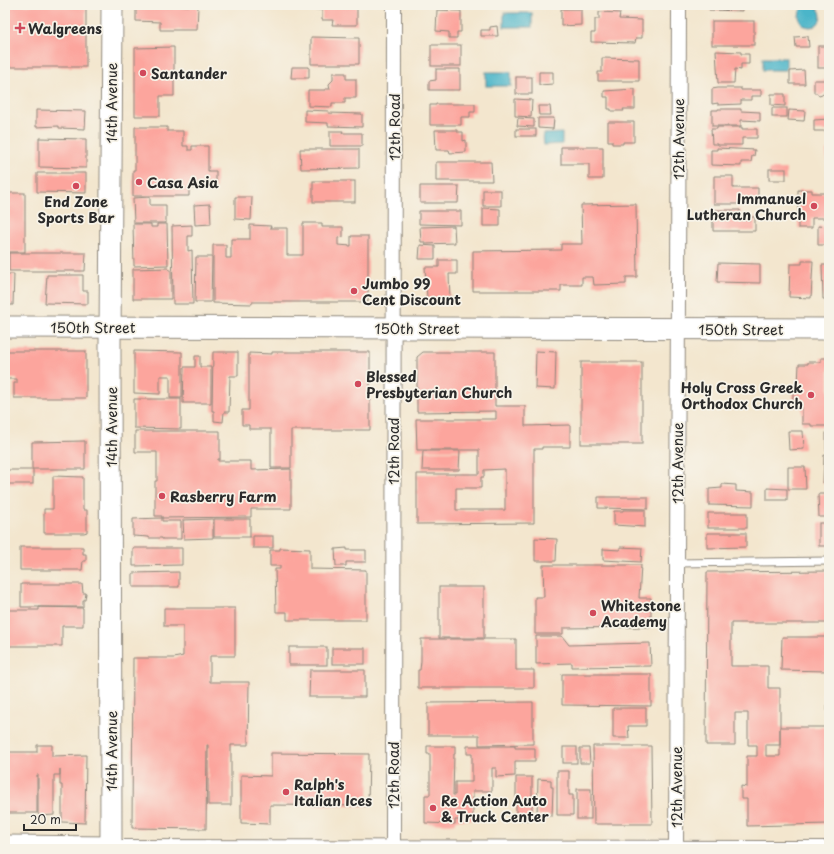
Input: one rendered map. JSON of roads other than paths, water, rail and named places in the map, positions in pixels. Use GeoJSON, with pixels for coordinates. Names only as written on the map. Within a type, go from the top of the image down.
{"type":"FeatureCollection","features":[{"type":"Feature","properties":{"kind":"street","name":"14th Avenue"},"geometry":{"type":"LineString","coordinates":[[111,848],[110,327],[112,5]]}},
{"type":"Feature","properties":{"kind":"street","name":"12th Road"},"geometry":{"type":"LineString","coordinates":[[393,848],[394,5]]}},
{"type":"Feature","properties":{"kind":"street","name":"12th Avenue"},"geometry":{"type":"LineString","coordinates":[[676,849],[679,5]]}},
{"type":"Feature","properties":{"kind":"street","name":"150th Street"},"geometry":{"type":"LineString","coordinates":[[5,327],[829,329]]}},
{"type":"Feature","properties":{"kind":"street"},"geometry":{"type":"LineString","coordinates":[[5,846],[111,848],[829,848]]}},
{"type":"Feature","properties":{"kind":"lane"},"geometry":{"type":"LineString","coordinates":[[677,563],[829,561]]}},
{"type":"Feature","properties":{"kind":"water"},"geometry":{"type":"Polygon","coordinates":[[[810,5],[818,8],[821,16],[818,24],[810,27],[802,24],[799,16],[802,8],[810,5]]]}},
{"type":"Feature","properties":{"kind":"water"},"geometry":{"type":"Polygon","coordinates":[[[504,13],[532,13],[532,27],[504,27],[504,13]]]}},
{"type":"Feature","properties":{"kind":"water"},"geometry":{"type":"Polygon","coordinates":[[[763,58],[786,58],[786,70],[763,70],[763,58]]]}},
{"type":"Feature","properties":{"kind":"water"},"geometry":{"type":"Polygon","coordinates":[[[486,72],[511,72],[511,86],[486,86],[486,72]]]}},
{"type":"Feature","properties":{"kind":"water"},"geometry":{"type":"Polygon","coordinates":[[[562,133],[562,144],[544,145],[543,134],[562,133]]]}},
{"type":"Feature","properties":{"kind":"place","name":"Walgreens"},"geometry":{"type":"Point","coordinates":[20,28]}},
{"type":"Feature","properties":{"kind":"place","name":"Santander"},"geometry":{"type":"Point","coordinates":[143,73]}},
{"type":"Feature","properties":{"kind":"place","name":"Casa Asia"},"geometry":{"type":"Point","coordinates":[139,182]}},
{"type":"Feature","properties":{"kind":"place","name":"End Zone Sports Bar"},"geometry":{"type":"Point","coordinates":[76,186]}},
{"type":"Feature","properties":{"kind":"place","name":"Immanuel Lutheran Church"},"geometry":{"type":"Point","coordinates":[814,206]}},
{"type":"Feature","properties":{"kind":"place","name":"Jumbo 99 Cent Discount"},"geometry":{"type":"Point","coordinates":[354,291]}},
{"type":"Feature","properties":{"kind":"place","name":"Blessed Presbyterian Church"},"geometry":{"type":"Point","coordinates":[358,384]}},
{"type":"Feature","properties":{"kind":"place","name":"Holy Cross Greek Orthodox Church"},"geometry":{"type":"Point","coordinates":[811,395]}},
{"type":"Feature","properties":{"kind":"place","name":"Rasberry Farm"},"geometry":{"type":"Point","coordinates":[162,496]}},
{"type":"Feature","properties":{"kind":"place","name":"Whitestone Academy"},"geometry":{"type":"Point","coordinates":[593,613]}},
{"type":"Feature","properties":{"kind":"place","name":"Ralph's Italian Ices"},"geometry":{"type":"Point","coordinates":[286,792]}},
{"type":"Feature","properties":{"kind":"place","name":"Re Action Auto & Truck Center"},"geometry":{"type":"Point","coordinates":[433,808]}}]}
